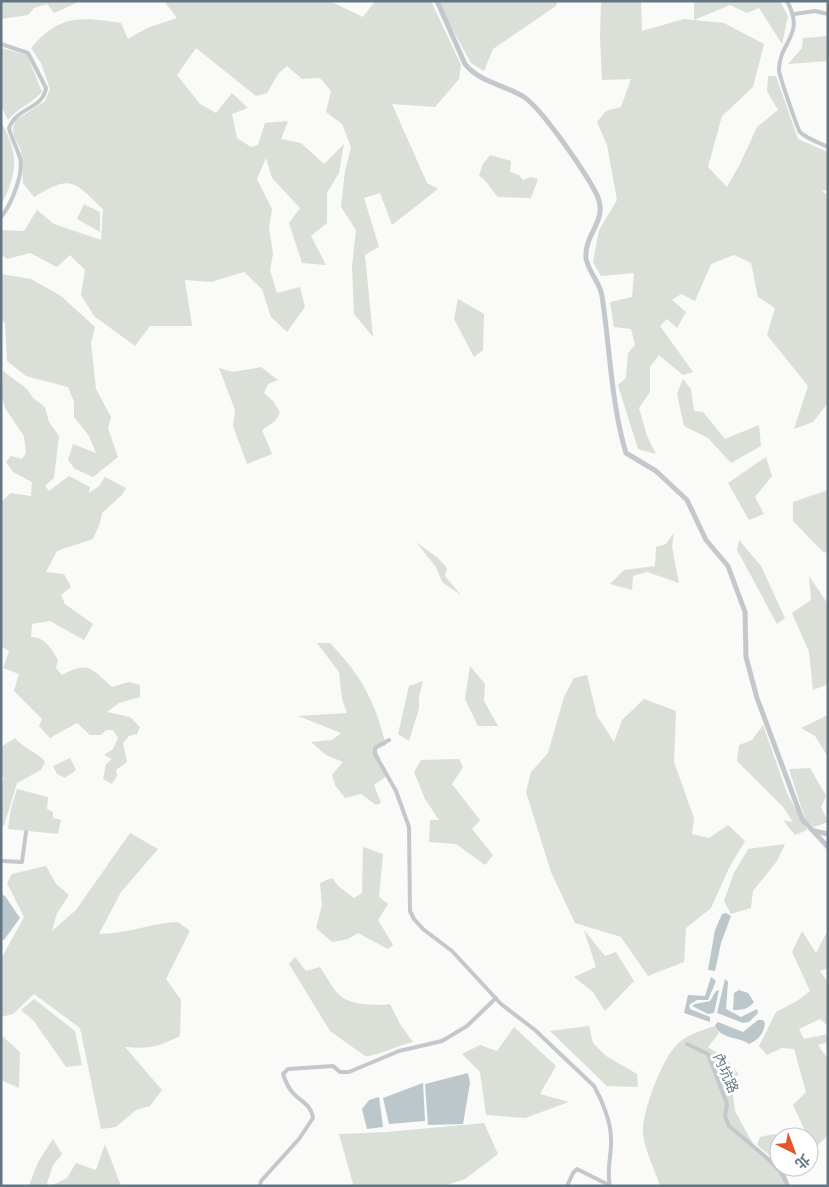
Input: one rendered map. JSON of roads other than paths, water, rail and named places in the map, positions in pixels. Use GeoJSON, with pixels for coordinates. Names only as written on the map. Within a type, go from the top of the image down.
{"type":"FeatureCollection","features":[{"type":"Feature","properties":{"kind":"street"},"geometry":{"type":"LineString","coordinates":[[437,1],[465,64],[472,73],[513,91],[534,105],[570,153],[596,193],[600,203],[600,219],[588,243],[586,258],[602,296],[626,453],[656,471],[686,500],[706,540],[728,566],[744,612],[746,658],[756,698],[802,819],[828,847]]}},
{"type":"Feature","properties":{"kind":"street"},"geometry":{"type":"LineString","coordinates":[[787,1],[794,14],[791,40],[784,50],[778,72],[792,109],[794,121],[800,132],[828,147]]}},
{"type":"Feature","properties":{"kind":"street"},"geometry":{"type":"LineString","coordinates":[[794,14],[814,11],[828,14]]}},
{"type":"Feature","properties":{"kind":"street"},"geometry":{"type":"LineString","coordinates":[[1,44],[28,53],[46,88],[41,101],[16,116],[9,128],[13,145],[20,157],[20,170],[8,209],[1,217]]}},
{"type":"Feature","properties":{"kind":"street"},"geometry":{"type":"LineString","coordinates":[[389,740],[376,748],[375,754],[396,791],[410,827],[412,914],[423,929],[452,951],[496,998],[535,1030],[594,1086],[599,1096],[612,1139],[607,1169],[609,1185]]}},
{"type":"Feature","properties":{"kind":"street"},"geometry":{"type":"LineString","coordinates":[[813,831],[828,834]]}},
{"type":"Feature","properties":{"kind":"street"},"geometry":{"type":"LineString","coordinates":[[3,861],[22,862],[26,832]]}},
{"type":"Feature","properties":{"kind":"street"},"geometry":{"type":"LineString","coordinates":[[260,1186],[261,1181],[299,1139],[313,1118],[312,1110],[292,1093],[286,1083],[283,1074],[288,1069],[333,1066],[340,1072],[349,1072],[399,1051],[442,1041],[467,1026],[496,998]]}},
{"type":"Feature","properties":{"kind":"street","name":"內坑路"},"geometry":{"type":"LineString","coordinates":[[687,1044],[708,1054],[728,1104],[725,1116],[729,1126],[767,1158],[780,1172],[788,1186]]}},
{"type":"Feature","properties":{"kind":"street"},"geometry":{"type":"LineString","coordinates":[[567,1186],[577,1169],[609,1185]]}}]}
